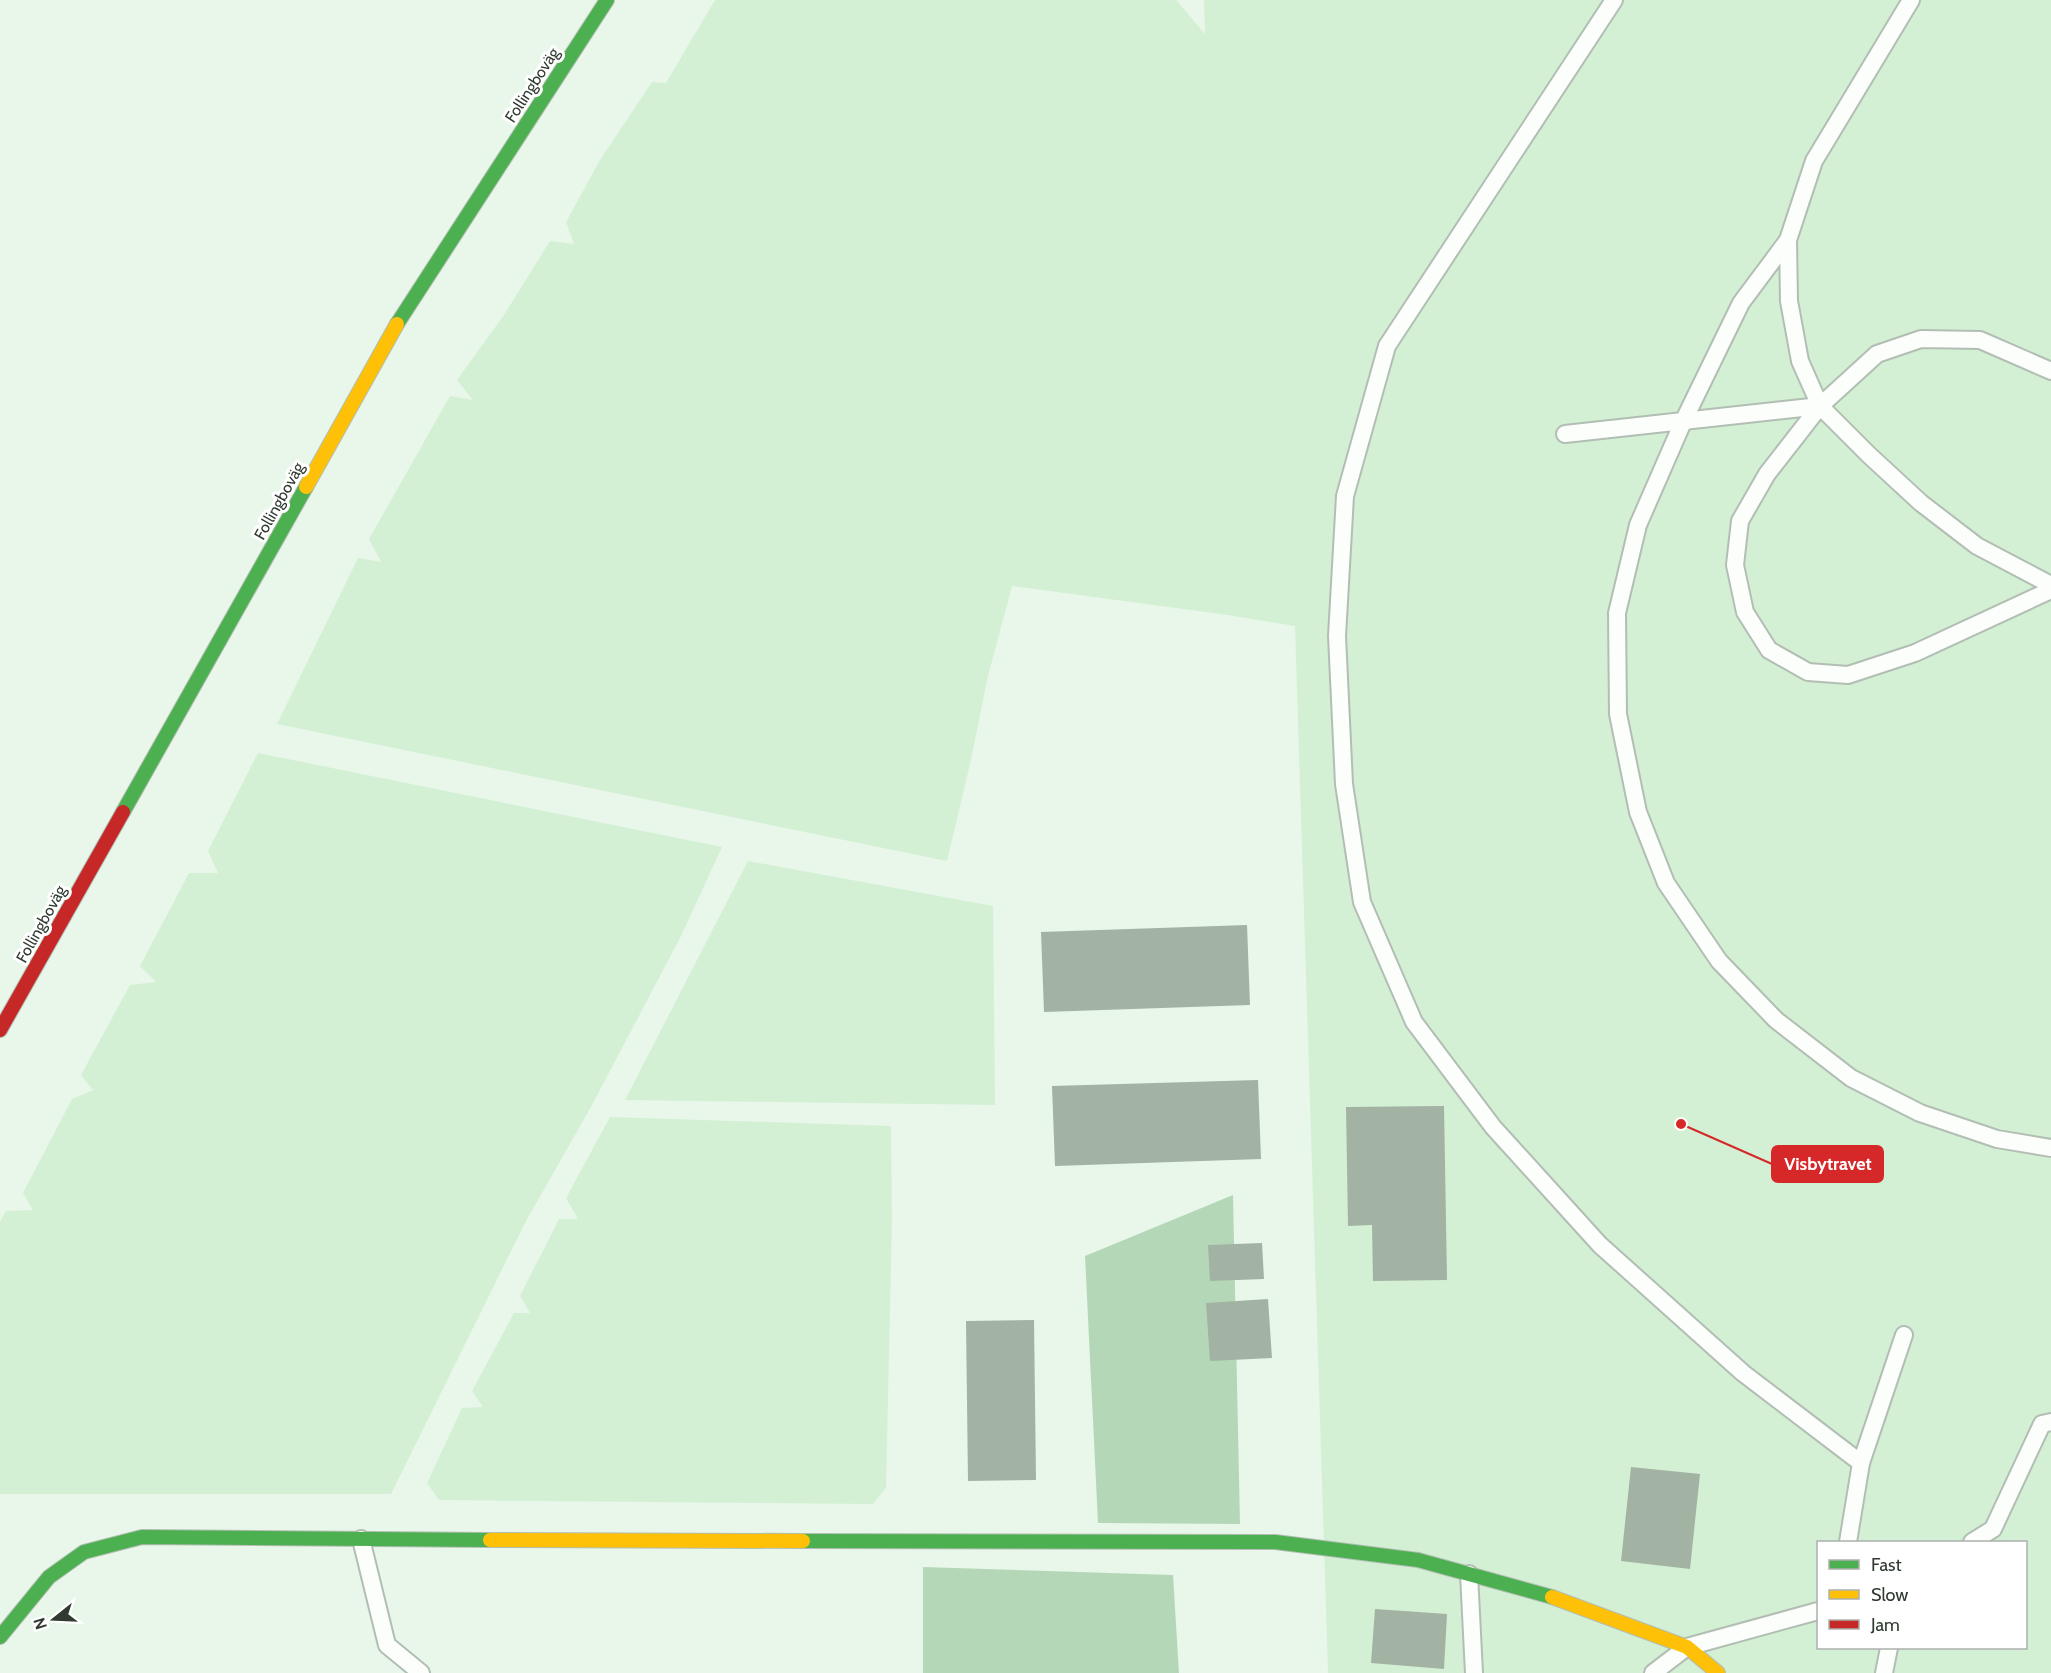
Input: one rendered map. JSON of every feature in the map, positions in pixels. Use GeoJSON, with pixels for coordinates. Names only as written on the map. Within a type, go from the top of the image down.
{"type":"FeatureCollection","features":[{"type":"Feature","properties":{"kind":"street","name":"Follingboväg"},"geometry":{"type":"LineString","coordinates":[[0,1030],[404,314],[607,0]]}},
{"type":"Feature","properties":{"kind":"street"},"geometry":{"type":"LineString","coordinates":[[0,1637],[49,1577],[84,1552],[142,1537],[1275,1542],[1418,1560],[1568,1601],[1687,1647],[1718,1673]]}},
{"type":"Feature","properties":{"kind":"lane"},"geometry":{"type":"LineString","coordinates":[[1614,0],[1387,346],[1345,496],[1338,647],[1344,784],[1362,902],[1414,1022],[1493,1127],[1600,1245],[1743,1373],[1861,1463]]}},
{"type":"Feature","properties":{"kind":"lane"},"geometry":{"type":"LineString","coordinates":[[1911,0],[1814,161],[1788,240],[1741,303],[1683,422],[1638,525],[1617,613],[1618,714],[1638,812],[1666,883],[1719,961],[1776,1020],[1851,1077],[1920,1113],[1997,1139],[2051,1148]]}},
{"type":"Feature","properties":{"kind":"lane"},"geometry":{"type":"LineString","coordinates":[[1788,240],[1789,301],[1800,361],[1820,406],[1921,503],[1977,546],[2051,585]]}},
{"type":"Feature","properties":{"kind":"lane"},"geometry":{"type":"LineString","coordinates":[[2051,371],[1980,340],[1921,339],[1877,354],[1820,406],[1767,474],[1740,521],[1735,565],[1745,612],[1769,650],[1809,672],[1848,675],[1915,653],[2051,591]]}},
{"type":"Feature","properties":{"kind":"lane"},"geometry":{"type":"LineString","coordinates":[[1565,434],[1820,406]]}},
{"type":"Feature","properties":{"kind":"lane"},"geometry":{"type":"LineString","coordinates":[[1848,1541],[1861,1463],[1904,1335]]}},
{"type":"Feature","properties":{"kind":"lane"},"geometry":{"type":"LineString","coordinates":[[1974,1541],[1993,1529],[2043,1424],[2051,1422]]}},
{"type":"Feature","properties":{"kind":"lane"},"geometry":{"type":"LineString","coordinates":[[361,1539],[387,1645],[421,1673]]}},
{"type":"Feature","properties":{"kind":"lane"},"geometry":{"type":"LineString","coordinates":[[1469,1574],[1474,1673]]}},
{"type":"Feature","properties":{"kind":"lane"},"geometry":{"type":"LineString","coordinates":[[1653,1673],[1687,1647],[1817,1611]]}},
{"type":"Feature","properties":{"kind":"lane"},"geometry":{"type":"LineString","coordinates":[[1884,1673],[1889,1649]]}},
{"type":"Feature","properties":{"kind":"green space"},"geometry":{"type":"Polygon","coordinates":[[[715,0],[1176,0],[1205,34],[1204,0],[2051,0],[2051,1673],[1328,1673],[1295,626],[1012,586],[988,676],[947,861],[277,724],[358,558],[381,562],[369,539],[450,396],[473,400],[457,380],[504,315],[550,241],[574,244],[566,222],[600,160],[652,82],[666,83],[715,0]]]}},
{"type":"Feature","properties":{"kind":"green space"},"geometry":{"type":"Polygon","coordinates":[[[258,753],[722,847],[681,936],[592,1105],[525,1223],[391,1494],[0,1494],[0,1222],[6,1211],[33,1210],[23,1193],[72,1099],[93,1090],[81,1075],[130,985],[156,982],[140,966],[189,873],[218,873],[208,851],[258,753]]]}},
{"type":"Feature","properties":{"kind":"green space"},"geometry":{"type":"Polygon","coordinates":[[[748,861],[993,906],[995,1105],[625,1100],[748,861]]]}},
{"type":"Feature","properties":{"kind":"green space"},"geometry":{"type":"Polygon","coordinates":[[[610,1117],[891,1126],[892,1220],[886,1488],[873,1504],[439,1500],[427,1483],[462,1408],[483,1407],[472,1391],[514,1313],[530,1313],[520,1296],[559,1219],[578,1219],[566,1198],[610,1117]]]}},
{"type":"Feature","properties":{"kind":"green space"},"geometry":{"type":"Polygon","coordinates":[[[1233,1195],[1240,1524],[1098,1523],[1085,1256],[1233,1195]]]}},
{"type":"Feature","properties":{"kind":"green space"},"geometry":{"type":"Polygon","coordinates":[[[923,1567],[1173,1575],[1179,1673],[923,1673],[923,1567]]]}},
{"type":"Feature","properties":{"kind":"building"},"geometry":{"type":"Polygon","coordinates":[[[1247,925],[1250,1005],[1044,1012],[1041,932],[1247,925]]]}},
{"type":"Feature","properties":{"kind":"building"},"geometry":{"type":"Polygon","coordinates":[[[1258,1080],[1261,1159],[1055,1166],[1052,1086],[1258,1080]]]}},
{"type":"Feature","properties":{"kind":"building"},"geometry":{"type":"Polygon","coordinates":[[[1444,1106],[1447,1280],[1373,1281],[1372,1225],[1348,1226],[1346,1107],[1444,1106]]]}},
{"type":"Feature","properties":{"kind":"building"},"geometry":{"type":"Polygon","coordinates":[[[1262,1243],[1264,1279],[1210,1281],[1208,1245],[1262,1243]]]}},
{"type":"Feature","properties":{"kind":"building"},"geometry":{"type":"Polygon","coordinates":[[[1268,1299],[1272,1358],[1210,1361],[1206,1303],[1268,1299]]]}},
{"type":"Feature","properties":{"kind":"building"},"geometry":{"type":"Polygon","coordinates":[[[1034,1320],[1036,1480],[968,1481],[966,1321],[1034,1320]]]}},
{"type":"Feature","properties":{"kind":"building"},"geometry":{"type":"Polygon","coordinates":[[[1631,1467],[1700,1474],[1690,1569],[1621,1561],[1631,1467]]]}},
{"type":"Feature","properties":{"kind":"building"},"geometry":{"type":"Polygon","coordinates":[[[1375,1609],[1447,1614],[1444,1669],[1371,1663],[1375,1609]]]}},
{"type":"Feature","properties":{"kind":"traffic: fast"},"geometry":{"type":"LineString","coordinates":[[397,324],[607,0]]}},
{"type":"Feature","properties":{"kind":"traffic: fast"},"geometry":{"type":"LineString","coordinates":[[123,812],[306,487]]}},
{"type":"Feature","properties":{"kind":"traffic: fast"},"geometry":{"type":"LineString","coordinates":[[0,1637],[49,1577],[84,1552],[142,1537],[490,1540]]}},
{"type":"Feature","properties":{"kind":"traffic: fast"},"geometry":{"type":"LineString","coordinates":[[803,1541],[1275,1542],[1418,1560],[1552,1597]]}},
{"type":"Feature","properties":{"kind":"traffic: slow"},"geometry":{"type":"LineString","coordinates":[[306,487],[397,324]]}},
{"type":"Feature","properties":{"kind":"traffic: slow"},"geometry":{"type":"LineString","coordinates":[[490,1540],[803,1541]]}},
{"type":"Feature","properties":{"kind":"traffic: slow"},"geometry":{"type":"LineString","coordinates":[[1552,1597],[1687,1647],[1718,1673]]}},
{"type":"Feature","properties":{"kind":"traffic: jam"},"geometry":{"type":"LineString","coordinates":[[0,1030],[123,812]]}},
{"type":"Feature","properties":{"kind":"place","name":"Visbytravet"},"geometry":{"type":"Point","coordinates":[1681,1124]}}]}
